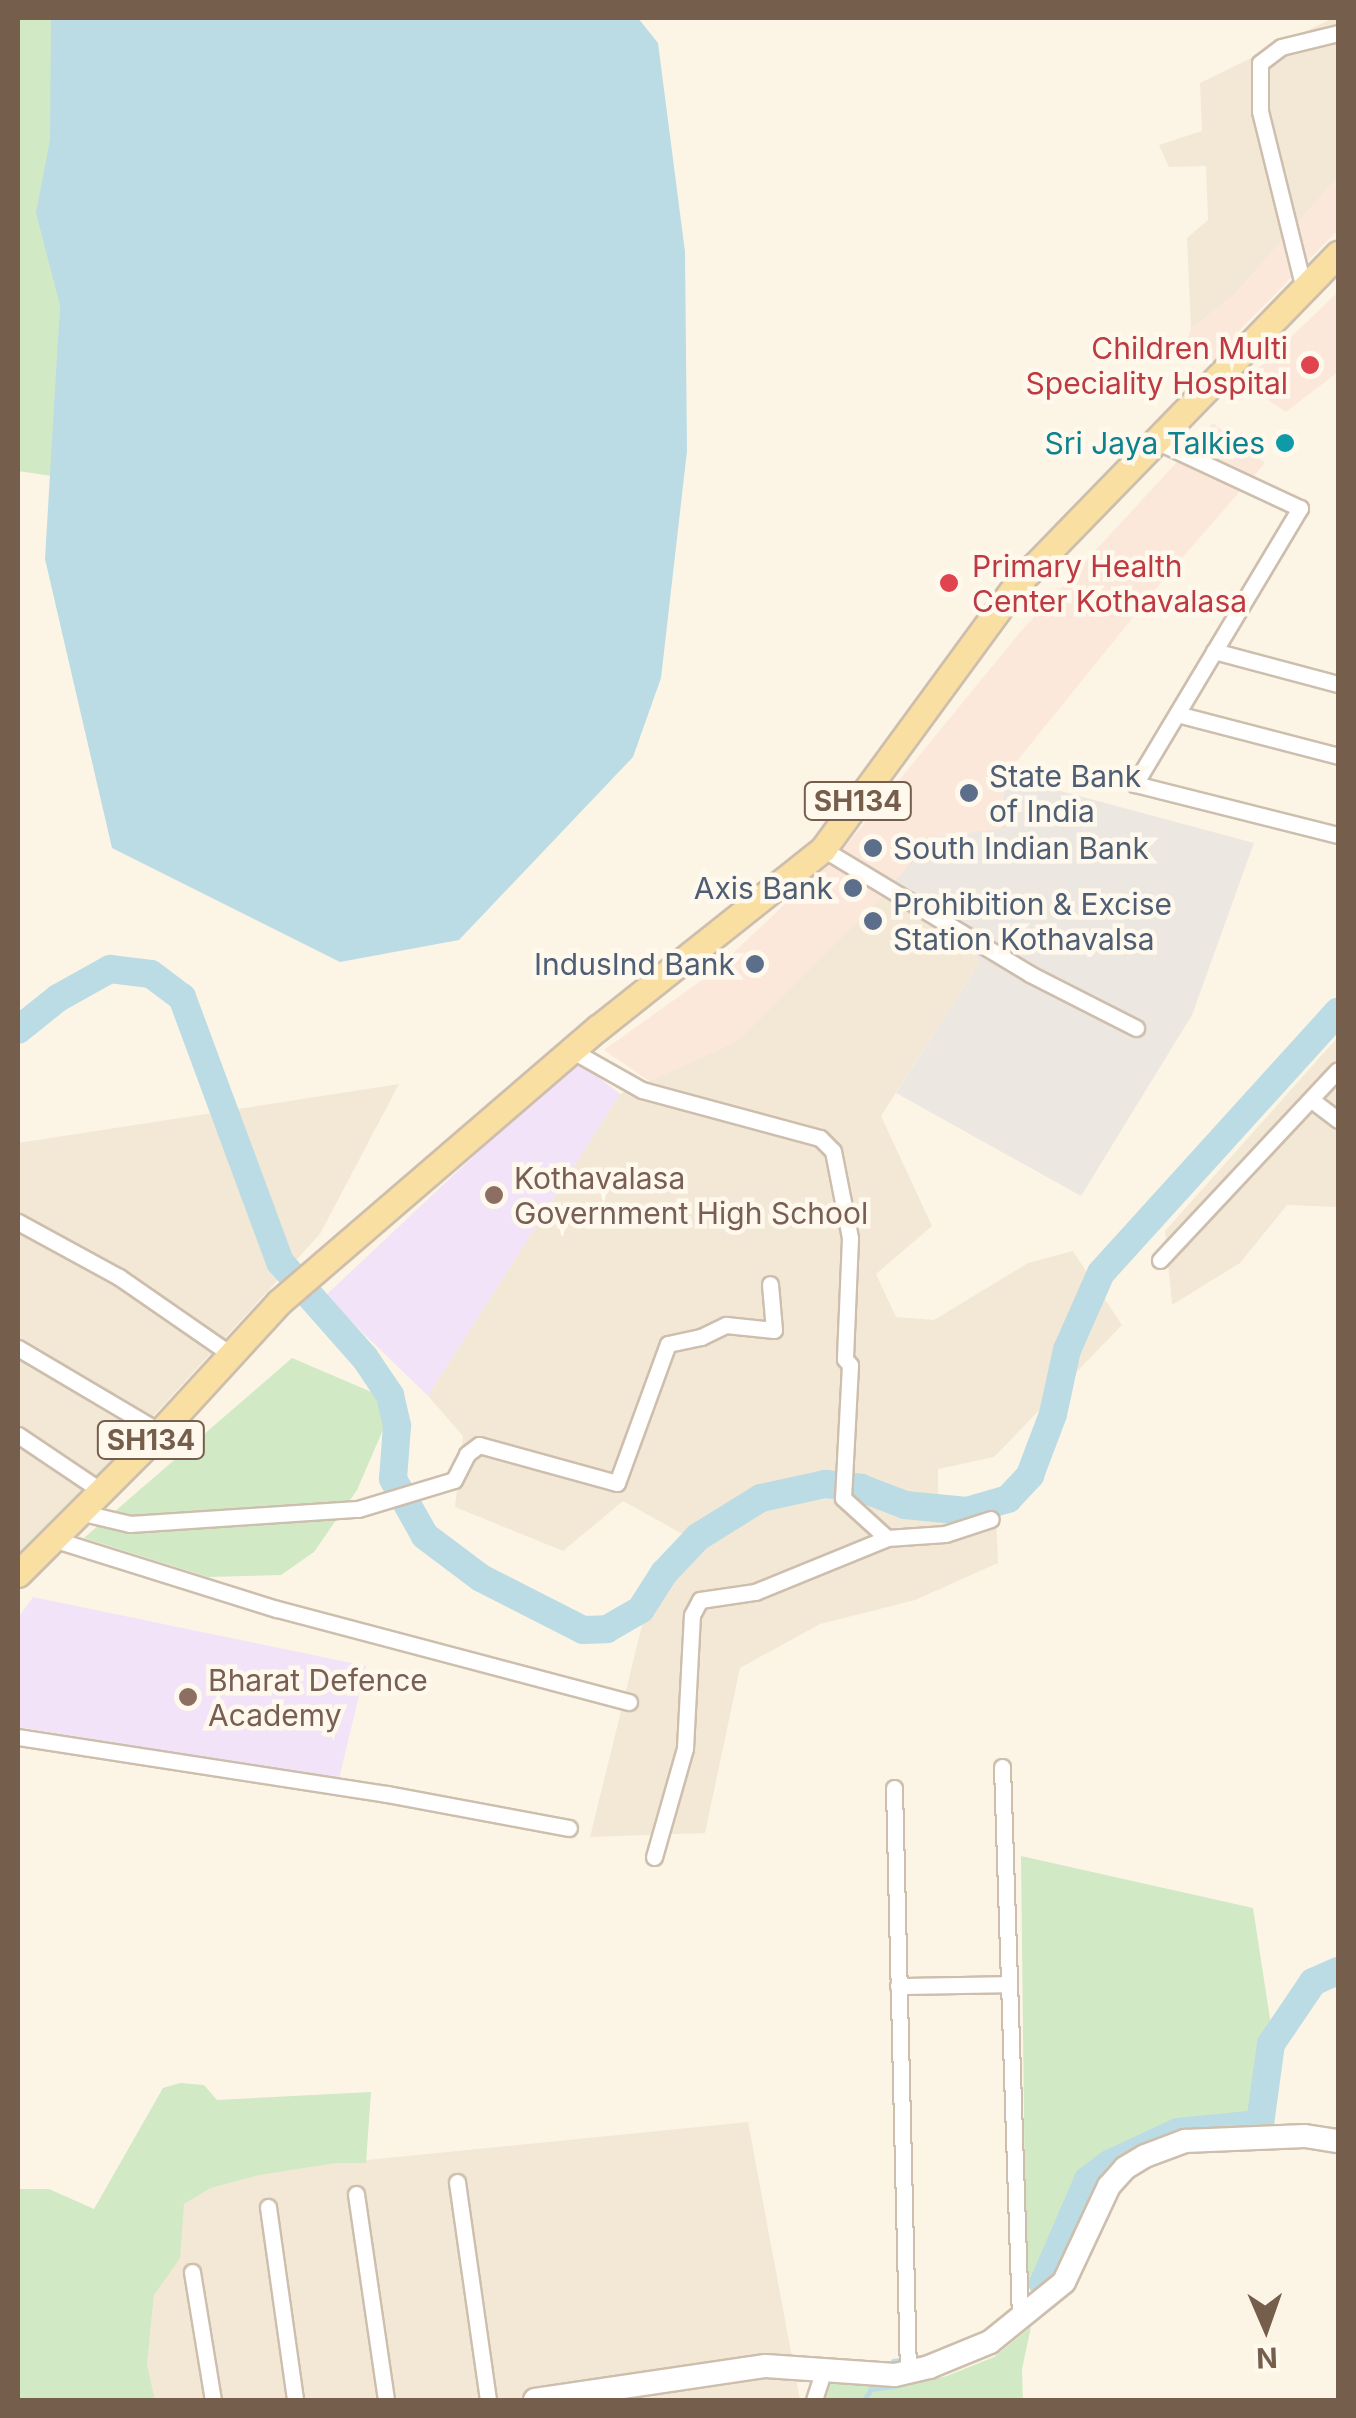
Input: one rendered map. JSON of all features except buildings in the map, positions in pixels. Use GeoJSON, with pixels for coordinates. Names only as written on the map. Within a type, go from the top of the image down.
{"type":"FeatureCollection","features":[{"type":"Feature","properties":{"kind":"main road","name":"SH134"},"geometry":{"type":"LineString","coordinates":[[18,1574],[160,1432],[279,1302],[571,1050],[823,849],[1016,585],[1338,254]]}},
{"type":"Feature","properties":{"kind":"street"},"geometry":{"type":"LineString","coordinates":[[1304,289],[1260,111],[1260,63],[1281,47],[1338,33]]}},
{"type":"Feature","properties":{"kind":"street"},"geometry":{"type":"LineString","coordinates":[[1156,441],[1300,508],[1134,784],[1338,835]]}},
{"type":"Feature","properties":{"kind":"street"},"geometry":{"type":"LineString","coordinates":[[1214,651],[1338,684]]}},
{"type":"Feature","properties":{"kind":"street"},"geometry":{"type":"LineString","coordinates":[[1177,714],[1338,756]]}},
{"type":"Feature","properties":{"kind":"street"},"geometry":{"type":"LineString","coordinates":[[823,849],[1030,974],[1136,1028]]}},
{"type":"Feature","properties":{"kind":"street"},"geometry":{"type":"LineString","coordinates":[[571,1050],[642,1090],[820,1138],[833,1150],[850,1238],[845,1359],[850,1364],[843,1498],[888,1538]]}},
{"type":"Feature","properties":{"kind":"street"},"geometry":{"type":"LineString","coordinates":[[1160,1260],[1268,1140],[1313,1101],[1338,1070]]}},
{"type":"Feature","properties":{"kind":"street"},"geometry":{"type":"LineString","coordinates":[[1313,1101],[1338,1120]]}},
{"type":"Feature","properties":{"kind":"street"},"geometry":{"type":"LineString","coordinates":[[18,1222],[118,1277],[232,1356]]}},
{"type":"Feature","properties":{"kind":"street"},"geometry":{"type":"LineString","coordinates":[[79,1512],[130,1524],[358,1509],[454,1480],[467,1454],[479,1445],[617,1483],[668,1344],[701,1337],[726,1325],[774,1330],[770,1284]]}},
{"type":"Feature","properties":{"kind":"street"},"geometry":{"type":"LineString","coordinates":[[18,1348],[160,1432]]}},
{"type":"Feature","properties":{"kind":"street"},"geometry":{"type":"LineString","coordinates":[[18,1435],[100,1490]]}},
{"type":"Feature","properties":{"kind":"street"},"geometry":{"type":"LineString","coordinates":[[654,1857],[685,1748],[692,1615],[700,1600],[755,1592],[888,1538],[945,1534],[991,1519]]}},
{"type":"Feature","properties":{"kind":"street"},"geometry":{"type":"LineString","coordinates":[[53,1539],[277,1608],[629,1702]]}},
{"type":"Feature","properties":{"kind":"street"},"geometry":{"type":"LineString","coordinates":[[18,1737],[388,1794],[569,1828]]}},
{"type":"Feature","properties":{"kind":"street"},"geometry":{"type":"LineString","coordinates":[[1002,1768],[1020,2318]]}},
{"type":"Feature","properties":{"kind":"street"},"geometry":{"type":"LineString","coordinates":[[894,1788],[908,2370]]}},
{"type":"Feature","properties":{"kind":"street"},"geometry":{"type":"LineString","coordinates":[[898,1986],[1009,1984]]}},
{"type":"Feature","properties":{"kind":"street"},"geometry":{"type":"LineString","coordinates":[[535,2400],[766,2366],[908,2370],[990,2342],[1064,2282],[1109,2186],[1124,2168],[1146,2156],[1186,2141],[1305,2136],[1338,2141]]}},
{"type":"Feature","properties":{"kind":"street"},"geometry":{"type":"LineString","coordinates":[[457,2182],[488,2400]]}},
{"type":"Feature","properties":{"kind":"street"},"geometry":{"type":"LineString","coordinates":[[356,2194],[386,2400]]}},
{"type":"Feature","properties":{"kind":"street"},"geometry":{"type":"LineString","coordinates":[[268,2207],[295,2400]]}},
{"type":"Feature","properties":{"kind":"street"},"geometry":{"type":"LineString","coordinates":[[192,2272],[213,2400]]}},
{"type":"Feature","properties":{"kind":"street"},"geometry":{"type":"LineString","coordinates":[[814,2400],[824,2369]]}},
{"type":"Feature","properties":{"kind":"shaded area"},"geometry":{"type":"Polygon","coordinates":[[[1338,18],[1338,177],[1235,294],[1191,329],[1187,238],[1208,220],[1206,166],[1169,167],[1159,145],[1202,131],[1200,83],[1338,18]]]}},
{"type":"Feature","properties":{"kind":"shaded area"},"geometry":{"type":"Polygon","coordinates":[[[1338,177],[1338,230],[1239,331],[1217,362],[1183,352],[1191,329],[1235,294],[1338,177]]]}},
{"type":"Feature","properties":{"kind":"shaded area"},"geometry":{"type":"Polygon","coordinates":[[[1338,292],[1338,372],[1286,412],[1243,383],[1338,292]]]}},
{"type":"Feature","properties":{"kind":"shaded area"},"geometry":{"type":"Polygon","coordinates":[[[1213,423],[1265,463],[1168,574],[1005,776],[1001,829],[884,894],[737,1041],[649,1081],[604,1050],[713,972],[842,850],[1021,631],[1213,423]]]}},
{"type":"Feature","properties":{"kind":"shaded area"},"geometry":{"type":"Polygon","coordinates":[[[1005,776],[1254,843],[1192,1015],[1081,1196],[896,1093],[980,961],[884,894],[932,837],[1001,829],[1005,776]]]}},
{"type":"Feature","properties":{"kind":"shaded area"},"geometry":{"type":"Polygon","coordinates":[[[884,894],[980,961],[881,1116],[932,1226],[876,1274],[896,1317],[934,1320],[1028,1263],[1073,1251],[1122,1325],[994,1457],[938,1469],[938,1509],[996,1514],[998,1563],[915,1600],[820,1624],[740,1668],[705,1833],[590,1837],[646,1609],[706,1547],[623,1501],[563,1551],[455,1507],[463,1436],[428,1396],[620,1094],[737,1041],[884,894]]]}},
{"type":"Feature","properties":{"kind":"shaded area"},"geometry":{"type":"Polygon","coordinates":[[[1338,1037],[1338,1207],[1287,1205],[1240,1263],[1172,1305],[1165,1231],[1338,1037]]]}},
{"type":"Feature","properties":{"kind":"shaded area","name":"Kothavalasa Government High School"},"geometry":{"type":"Polygon","coordinates":[[[576,1060],[620,1094],[428,1396],[325,1296],[576,1060]]]}},
{"type":"Feature","properties":{"kind":"shaded area"},"geometry":{"type":"Polygon","coordinates":[[[399,1084],[320,1234],[18,1564],[18,1143],[399,1084]]]}},
{"type":"Feature","properties":{"kind":"shaded area","name":"Bharat Defence Academy"},"geometry":{"type":"Polygon","coordinates":[[[33,1597],[366,1666],[339,1779],[18,1727],[18,1618],[33,1597]]]}},
{"type":"Feature","properties":{"kind":"shaded area"},"geometry":{"type":"Polygon","coordinates":[[[748,2122],[800,2400],[155,2400],[147,2364],[154,2295],[184,2204],[211,2188],[260,2175],[337,2163],[748,2122]]]}},
{"type":"Feature","properties":{"kind":"green space"},"geometry":{"type":"Polygon","coordinates":[[[18,18],[64,18],[60,305],[52,476],[18,471],[18,18]]]}},
{"type":"Feature","properties":{"kind":"green space"},"geometry":{"type":"Polygon","coordinates":[[[292,1358],[395,1402],[357,1490],[314,1552],[281,1575],[208,1577],[84,1538],[292,1358]]]}},
{"type":"Feature","properties":{"kind":"green space"},"geometry":{"type":"Polygon","coordinates":[[[1021,1856],[1253,1908],[1277,2064],[1270,2129],[1200,2122],[1131,2145],[1080,2180],[1058,2243],[1026,2294],[1021,1856]]]}},
{"type":"Feature","properties":{"kind":"green space"},"geometry":{"type":"Polygon","coordinates":[[[180,2083],[204,2085],[217,2100],[371,2092],[366,2163],[337,2163],[260,2175],[211,2188],[184,2204],[180,2258],[154,2295],[147,2364],[155,2400],[18,2400],[18,2189],[49,2189],[94,2209],[163,2088],[180,2083]]]}},
{"type":"Feature","properties":{"kind":"green space"},"geometry":{"type":"Polygon","coordinates":[[[1031,2327],[1022,2369],[1023,2400],[820,2400],[828,2378],[905,2385],[947,2376],[994,2357],[1031,2327]]]}},
{"type":"Feature","properties":{"kind":"water"},"geometry":{"type":"Polygon","coordinates":[[[51,18],[638,18],[658,43],[685,252],[687,451],[661,678],[633,757],[459,940],[340,962],[112,848],[45,559],[60,305],[36,213],[50,140],[51,18]]]}},
{"type":"Feature","properties":{"kind":"waterway"},"geometry":{"type":"LineString","coordinates":[[18,1030],[58,998],[110,969],[151,974],[182,997],[280,1262],[365,1358],[390,1395],[397,1426],[393,1479],[425,1536],[481,1578],[583,1630],[607,1629],[641,1609],[664,1573],[698,1537],[761,1498],[825,1484],[861,1488],[905,1505],[967,1511],[1008,1499],[1030,1475],[1053,1414],[1067,1350],[1101,1273],[1338,1012]]}},
{"type":"Feature","properties":{"kind":"waterway"},"geometry":{"type":"LineString","coordinates":[[1043,2284],[1088,2180],[1109,2164],[1178,2132],[1260,2124],[1271,2044],[1313,1982],[1338,1971]]}},
{"type":"Feature","properties":{"kind":"waterway"},"geometry":{"type":"LineString","coordinates":[[893,2361],[930,2356]]}},
{"type":"Feature","properties":{"kind":"waterway"},"geometry":{"type":"LineString","coordinates":[[864,2400],[871,2389],[895,2386]]}},
{"type":"Feature","properties":{"kind":"place","name":"Children Multi Speciality Hospital"},"geometry":{"type":"Point","coordinates":[1310,365]}},
{"type":"Feature","properties":{"kind":"place","name":"Sri Jaya Talkies"},"geometry":{"type":"Point","coordinates":[1285,443]}},
{"type":"Feature","properties":{"kind":"place","name":"Primary Health Center Kothavalasa"},"geometry":{"type":"Point","coordinates":[949,583]}},
{"type":"Feature","properties":{"kind":"place","name":"State Bank of India"},"geometry":{"type":"Point","coordinates":[969,793]}},
{"type":"Feature","properties":{"kind":"place","name":"South Indian Bank"},"geometry":{"type":"Point","coordinates":[873,848]}},
{"type":"Feature","properties":{"kind":"place","name":"Axis Bank"},"geometry":{"type":"Point","coordinates":[853,888]}},
{"type":"Feature","properties":{"kind":"place","name":"Prohibition & Excise Station Kothavalsa"},"geometry":{"type":"Point","coordinates":[873,921]}},
{"type":"Feature","properties":{"kind":"place","name":"IndusInd Bank"},"geometry":{"type":"Point","coordinates":[755,964]}},
{"type":"Feature","properties":{"kind":"place","name":"Kothavalasa Government High School"},"geometry":{"type":"Point","coordinates":[494,1195]}},
{"type":"Feature","properties":{"kind":"place","name":"Bharat Defence Academy"},"geometry":{"type":"Point","coordinates":[188,1697]}}]}
